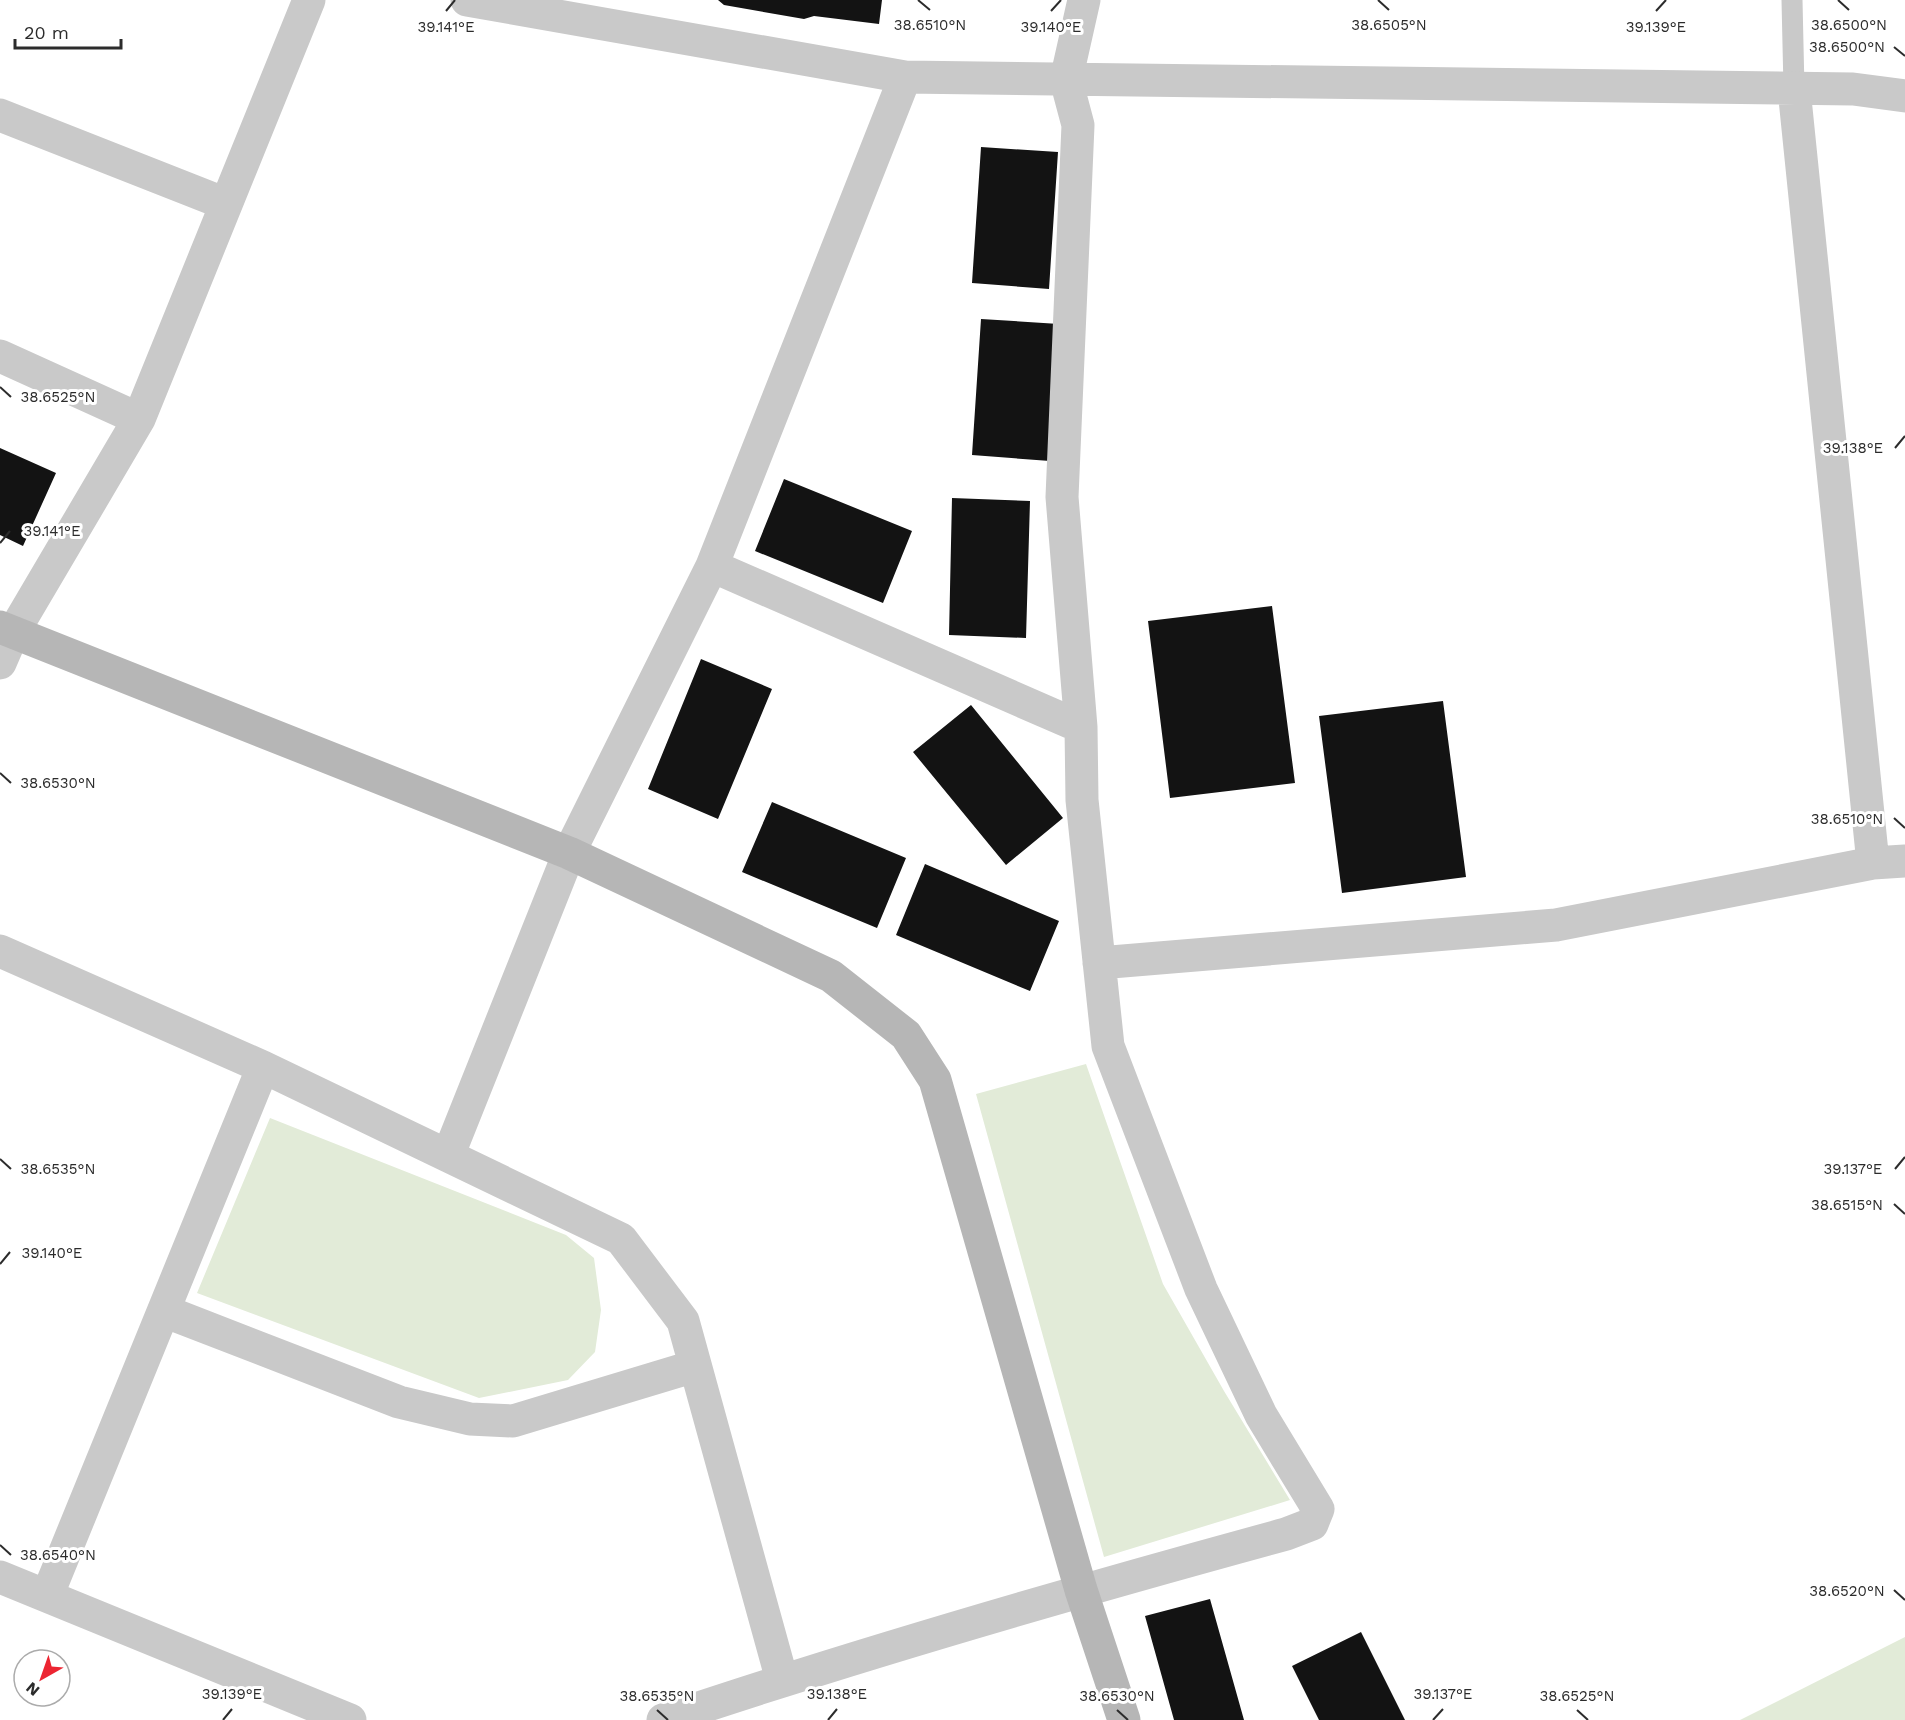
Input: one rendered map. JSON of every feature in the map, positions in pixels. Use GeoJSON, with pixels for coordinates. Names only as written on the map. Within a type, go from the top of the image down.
{"type":"FeatureCollection","features":[{"type":"Feature","properties":{"kind":"street"},"geometry":{"type":"LineString","coordinates":[[0,663],[7,630],[139,419],[309,0]]}},
{"type":"Feature","properties":{"kind":"street"},"geometry":{"type":"LineString","coordinates":[[467,0],[502,3],[905,77],[1853,89],[1905,96]]}},
{"type":"Feature","properties":{"kind":"street"},"geometry":{"type":"LineString","coordinates":[[663,1720],[782,1680],[1081,1590],[1286,1534],[1312,1524],[1318,1509],[1261,1416],[1201,1289],[1108,1046],[1082,800],[1081,728],[1062,497],[1078,125],[1066,80],[1084,0]]}},
{"type":"Feature","properties":{"kind":"street"},"geometry":{"type":"LineString","coordinates":[[448,1156],[569,853],[712,566],[905,77]]}},
{"type":"Feature","properties":{"kind":"street"},"geometry":{"type":"LineString","coordinates":[[1794,89],[1873,863]]}},
{"type":"Feature","properties":{"kind":"street"},"geometry":{"type":"LineString","coordinates":[[0,115],[226,204]]}},
{"type":"Feature","properties":{"kind":"street"},"geometry":{"type":"LineString","coordinates":[[0,356],[139,419]]}},
{"type":"Feature","properties":{"kind":"street"},"geometry":{"type":"LineString","coordinates":[[712,566],[1081,728]]}},
{"type":"Feature","properties":{"kind":"street"},"geometry":{"type":"LineString","coordinates":[[7,630],[569,853],[831,976],[906,1035],[935,1080],[1081,1590],[1124,1720]]}},
{"type":"Feature","properties":{"kind":"street"},"geometry":{"type":"LineString","coordinates":[[1099,963],[1556,925],[1873,863],[1905,861]]}},
{"type":"Feature","properties":{"kind":"street"},"geometry":{"type":"LineString","coordinates":[[0,951],[263,1067],[621,1239],[683,1322],[782,1680]]}},
{"type":"Feature","properties":{"kind":"street"},"geometry":{"type":"LineString","coordinates":[[47,1596],[263,1067]]}},
{"type":"Feature","properties":{"kind":"street"},"geometry":{"type":"LineString","coordinates":[[164,1311],[399,1402],[470,1419],[513,1421],[695,1366]]}},
{"type":"Feature","properties":{"kind":"street"},"geometry":{"type":"LineString","coordinates":[[0,1577],[350,1720]]}},
{"type":"Feature","properties":{"kind":"lane"},"geometry":{"type":"LineString","coordinates":[[1792,0],[1794,89]]}},
{"type":"Feature","properties":{"kind":"green space"},"geometry":{"type":"Polygon","coordinates":[[[1086,1064],[1163,1284],[1290,1500],[1104,1557],[976,1094],[1086,1064]]]}},
{"type":"Feature","properties":{"kind":"green space"},"geometry":{"type":"Polygon","coordinates":[[[270,1118],[566,1235],[594,1258],[601,1310],[595,1352],[568,1380],[479,1398],[197,1293],[270,1118]]]}},
{"type":"Feature","properties":{"kind":"green space"},"geometry":{"type":"Polygon","coordinates":[[[1905,1637],[1905,1720],[1740,1720],[1905,1637]]]}},
{"type":"Feature","properties":{"kind":"building"},"geometry":{"type":"Polygon","coordinates":[[[718,0],[882,0],[879,24],[814,16],[804,19],[724,5],[718,0]]]}},
{"type":"Feature","properties":{"kind":"building"},"geometry":{"type":"Polygon","coordinates":[[[981,147],[1058,152],[1049,289],[972,283],[981,147]]]}},
{"type":"Feature","properties":{"kind":"building"},"geometry":{"type":"Polygon","coordinates":[[[981,319],[1059,324],[1050,461],[972,455],[981,319]]]}},
{"type":"Feature","properties":{"kind":"building"},"geometry":{"type":"Polygon","coordinates":[[[0,448],[56,473],[23,546],[0,535],[0,448]]]}},
{"type":"Feature","properties":{"kind":"building"},"geometry":{"type":"Polygon","coordinates":[[[784,479],[912,531],[883,603],[755,551],[784,479]]]}},
{"type":"Feature","properties":{"kind":"building"},"geometry":{"type":"Polygon","coordinates":[[[952,498],[1030,501],[1026,638],[949,635],[952,498]]]}},
{"type":"Feature","properties":{"kind":"building"},"geometry":{"type":"Polygon","coordinates":[[[1272,606],[1295,783],[1170,798],[1148,621],[1272,606]]]}},
{"type":"Feature","properties":{"kind":"building"},"geometry":{"type":"Polygon","coordinates":[[[701,659],[772,689],[718,819],[648,789],[701,659]]]}},
{"type":"Feature","properties":{"kind":"building"},"geometry":{"type":"Polygon","coordinates":[[[1443,701],[1466,877],[1342,893],[1319,716],[1443,701]]]}},
{"type":"Feature","properties":{"kind":"building"},"geometry":{"type":"Polygon","coordinates":[[[971,705],[1063,818],[1006,865],[913,752],[971,705]]]}},
{"type":"Feature","properties":{"kind":"building"},"geometry":{"type":"Polygon","coordinates":[[[772,802],[906,858],[877,928],[742,872],[772,802]]]}},
{"type":"Feature","properties":{"kind":"building"},"geometry":{"type":"Polygon","coordinates":[[[925,864],[1059,921],[1030,991],[896,935],[925,864]]]}},
{"type":"Feature","properties":{"kind":"building"},"geometry":{"type":"Polygon","coordinates":[[[1210,1599],[1244,1720],[1174,1720],[1145,1616],[1210,1599]]]}},
{"type":"Feature","properties":{"kind":"building"},"geometry":{"type":"Polygon","coordinates":[[[1361,1632],[1405,1720],[1319,1720],[1292,1666],[1361,1632]]]}}]}
